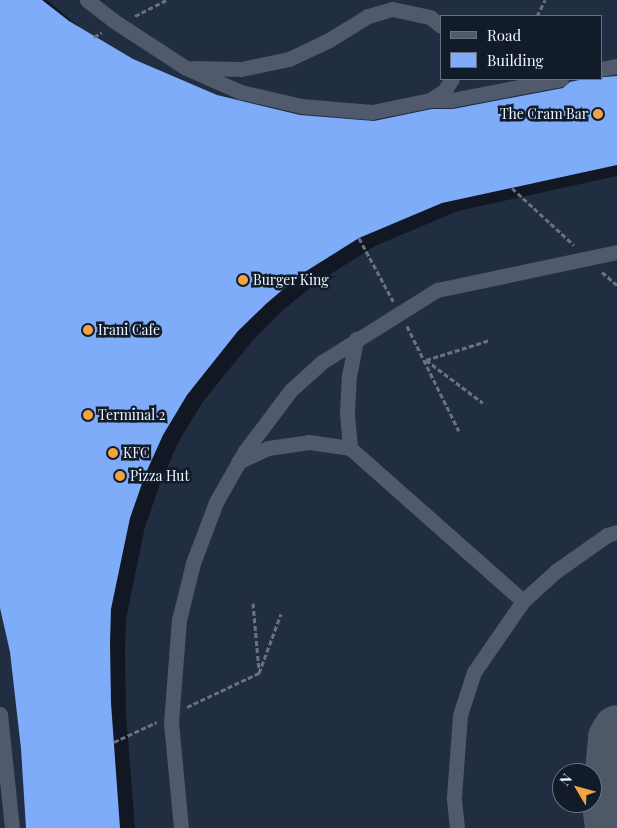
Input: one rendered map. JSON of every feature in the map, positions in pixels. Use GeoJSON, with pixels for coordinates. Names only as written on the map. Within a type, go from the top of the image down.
{"type":"FeatureCollection","features":[{"type":"Feature","properties":{"kind":"lane"},"geometry":{"type":"LineString","coordinates":[[87,0],[114,21],[186,68],[241,92],[301,106],[372,112],[430,100],[451,100],[550,80]]}},
{"type":"Feature","properties":{"kind":"lane"},"geometry":{"type":"LineString","coordinates":[[186,68],[241,68],[289,59],[329,40],[368,16],[392,10],[430,17],[440,25]]}},
{"type":"Feature","properties":{"kind":"lane"},"geometry":{"type":"LineString","coordinates":[[602,70],[617,66]]}},
{"type":"Feature","properties":{"kind":"lane"},"geometry":{"type":"LineString","coordinates":[[430,100],[444,91],[451,80]]}},
{"type":"Feature","properties":{"kind":"lane"},"geometry":{"type":"LineString","coordinates":[[180,828],[171,723],[180,620],[193,563],[216,502],[238,462],[292,390],[322,362],[437,290],[617,252]]}},
{"type":"Feature","properties":{"kind":"lane"},"geometry":{"type":"LineString","coordinates":[[350,448],[347,403],[349,376],[356,340]]}},
{"type":"Feature","properties":{"kind":"lane"},"geometry":{"type":"LineString","coordinates":[[238,462],[268,448],[309,442],[350,448],[523,601]]}},
{"type":"Feature","properties":{"kind":"lane"},"geometry":{"type":"LineString","coordinates":[[457,828],[454,797],[460,715],[474,672],[523,601],[556,571],[607,535],[617,532]]}},
{"type":"Feature","properties":{"kind":"lane"},"geometry":{"type":"LineString","coordinates":[[0,714],[4,775],[12,828]]}},
{"type":"Feature","properties":{"kind":"path"},"geometry":{"type":"LineString","coordinates":[[538,15],[545,0]]}},
{"type":"Feature","properties":{"kind":"path"},"geometry":{"type":"LineString","coordinates":[[512,188],[575,246]]}},
{"type":"Feature","properties":{"kind":"path"},"geometry":{"type":"LineString","coordinates":[[359,238],[397,308]]}},
{"type":"Feature","properties":{"kind":"path"},"geometry":{"type":"LineString","coordinates":[[596,266],[617,285]]}},
{"type":"Feature","properties":{"kind":"path"},"geometry":{"type":"LineString","coordinates":[[406,325],[426,360],[459,431]]}},
{"type":"Feature","properties":{"kind":"path"},"geometry":{"type":"LineString","coordinates":[[426,360],[490,340]]}},
{"type":"Feature","properties":{"kind":"path"},"geometry":{"type":"LineString","coordinates":[[426,360],[483,403]]}},
{"type":"Feature","properties":{"kind":"path"},"geometry":{"type":"LineString","coordinates":[[253,603],[259,673]]}},
{"type":"Feature","properties":{"kind":"path"},"geometry":{"type":"LineString","coordinates":[[182,709],[259,673],[281,614]]}},
{"type":"Feature","properties":{"kind":"path"},"geometry":{"type":"LineString","coordinates":[[114,742],[166,718]]}},
{"type":"Feature","properties":{"kind":"shaded area"},"geometry":{"type":"Polygon","coordinates":[[[0,0],[617,0],[617,828],[0,828],[0,0]]]}},
{"type":"Feature","properties":{"kind":"building","name":"Terminal 2"},"geometry":{"type":"Polygon","coordinates":[[[0,0],[42,0],[69,21],[133,59],[217,95],[300,115],[374,121],[432,109],[453,109],[563,88],[570,82],[579,80],[602,80],[602,77],[617,76],[617,165],[442,203],[359,238],[300,275],[267,303],[238,331],[187,395],[163,435],[145,475],[130,518],[111,609],[111,703],[120,828],[26,828],[21,749],[10,652],[0,608],[0,0]]]}},
{"type":"Feature","properties":{"kind":"taxiway"},"geometry":{"type":"LineString","coordinates":[[609,828],[606,805],[612,738],[617,729]]}},
{"type":"Feature","properties":{"kind":"place","name":"The Cram Bar"},"geometry":{"type":"Point","coordinates":[598,114]}},
{"type":"Feature","properties":{"kind":"place","name":"Burger King"},"geometry":{"type":"Point","coordinates":[243,280]}},
{"type":"Feature","properties":{"kind":"place","name":"Irani Cafe"},"geometry":{"type":"Point","coordinates":[88,330]}},
{"type":"Feature","properties":{"kind":"place","name":"Terminal 2"},"geometry":{"type":"Point","coordinates":[88,415]}},
{"type":"Feature","properties":{"kind":"place","name":"KFC"},"geometry":{"type":"Point","coordinates":[113,453]}},
{"type":"Feature","properties":{"kind":"place","name":"Pizza Hut"},"geometry":{"type":"Point","coordinates":[120,476]}}]}
